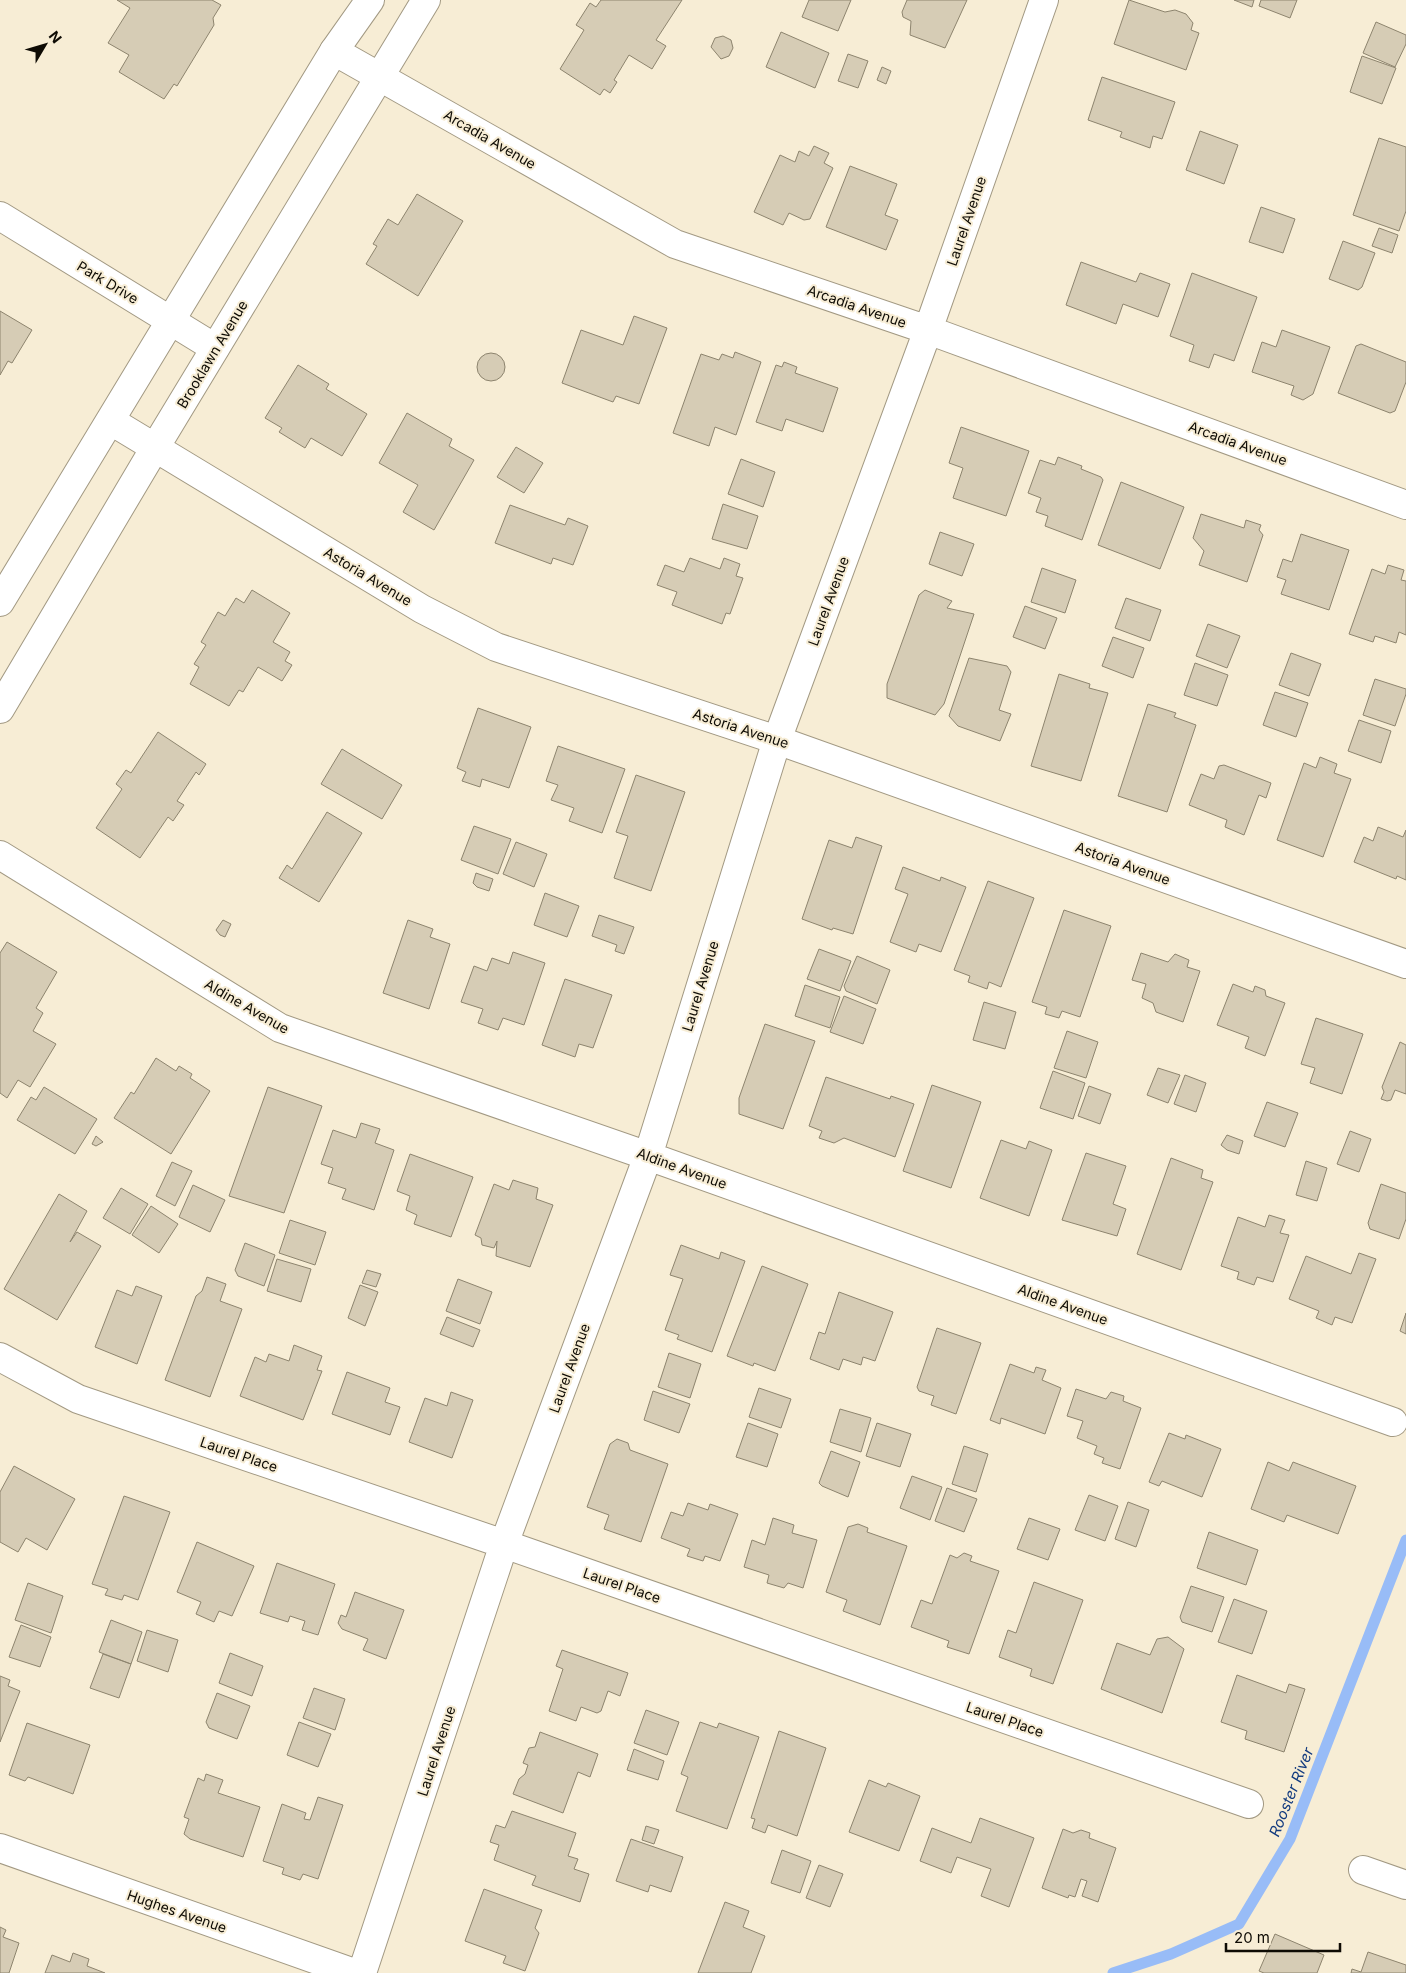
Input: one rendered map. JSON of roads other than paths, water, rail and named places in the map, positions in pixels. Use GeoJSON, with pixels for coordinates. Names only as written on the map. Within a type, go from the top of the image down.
{"type":"FeatureCollection","features":[{"type":"Feature","properties":{"kind":"street"},"geometry":{"type":"LineString","coordinates":[[0,602],[334,51],[370,0]]}},
{"type":"Feature","properties":{"kind":"street","name":"Brooklawn Avenue"},"geometry":{"type":"LineString","coordinates":[[0,708],[426,0]]}},
{"type":"Feature","properties":{"kind":"street","name":"Laurel Avenue"},"geometry":{"type":"LineString","coordinates":[[362,1973],[504,1544],[648,1156],[777,740],[928,330],[1044,0]]}},
{"type":"Feature","properties":{"kind":"street","name":"Arcadia Avenue"},"geometry":{"type":"LineString","coordinates":[[334,51],[675,244],[928,330],[1406,505]]}},
{"type":"Feature","properties":{"kind":"street","name":"Park Drive"},"geometry":{"type":"LineString","coordinates":[[0,216],[215,348]]}},
{"type":"Feature","properties":{"kind":"street","name":"Astoria Avenue"},"geometry":{"type":"LineString","coordinates":[[111,421],[156,446],[422,609],[496,647],[777,740],[1406,964]]}},
{"type":"Feature","properties":{"kind":"street","name":"Aldine Avenue"},"geometry":{"type":"LineString","coordinates":[[0,855],[280,1028],[648,1156],[1393,1422]]}},
{"type":"Feature","properties":{"kind":"street","name":"Laurel Place"},"geometry":{"type":"LineString","coordinates":[[0,1357],[78,1399],[504,1544],[1249,1804]]}},
{"type":"Feature","properties":{"kind":"street","name":"Hughes Avenue"},"geometry":{"type":"LineString","coordinates":[[0,1848],[354,1973]]}},
{"type":"Feature","properties":{"kind":"street"},"geometry":{"type":"LineString","coordinates":[[1364,1870],[1406,1885]]}},
{"type":"Feature","properties":{"kind":"waterway","name":"Rooster River"},"geometry":{"type":"LineString","coordinates":[[1113,1973],[1171,1954],[1239,1924],[1290,1839],[1406,1540]]}}]}
